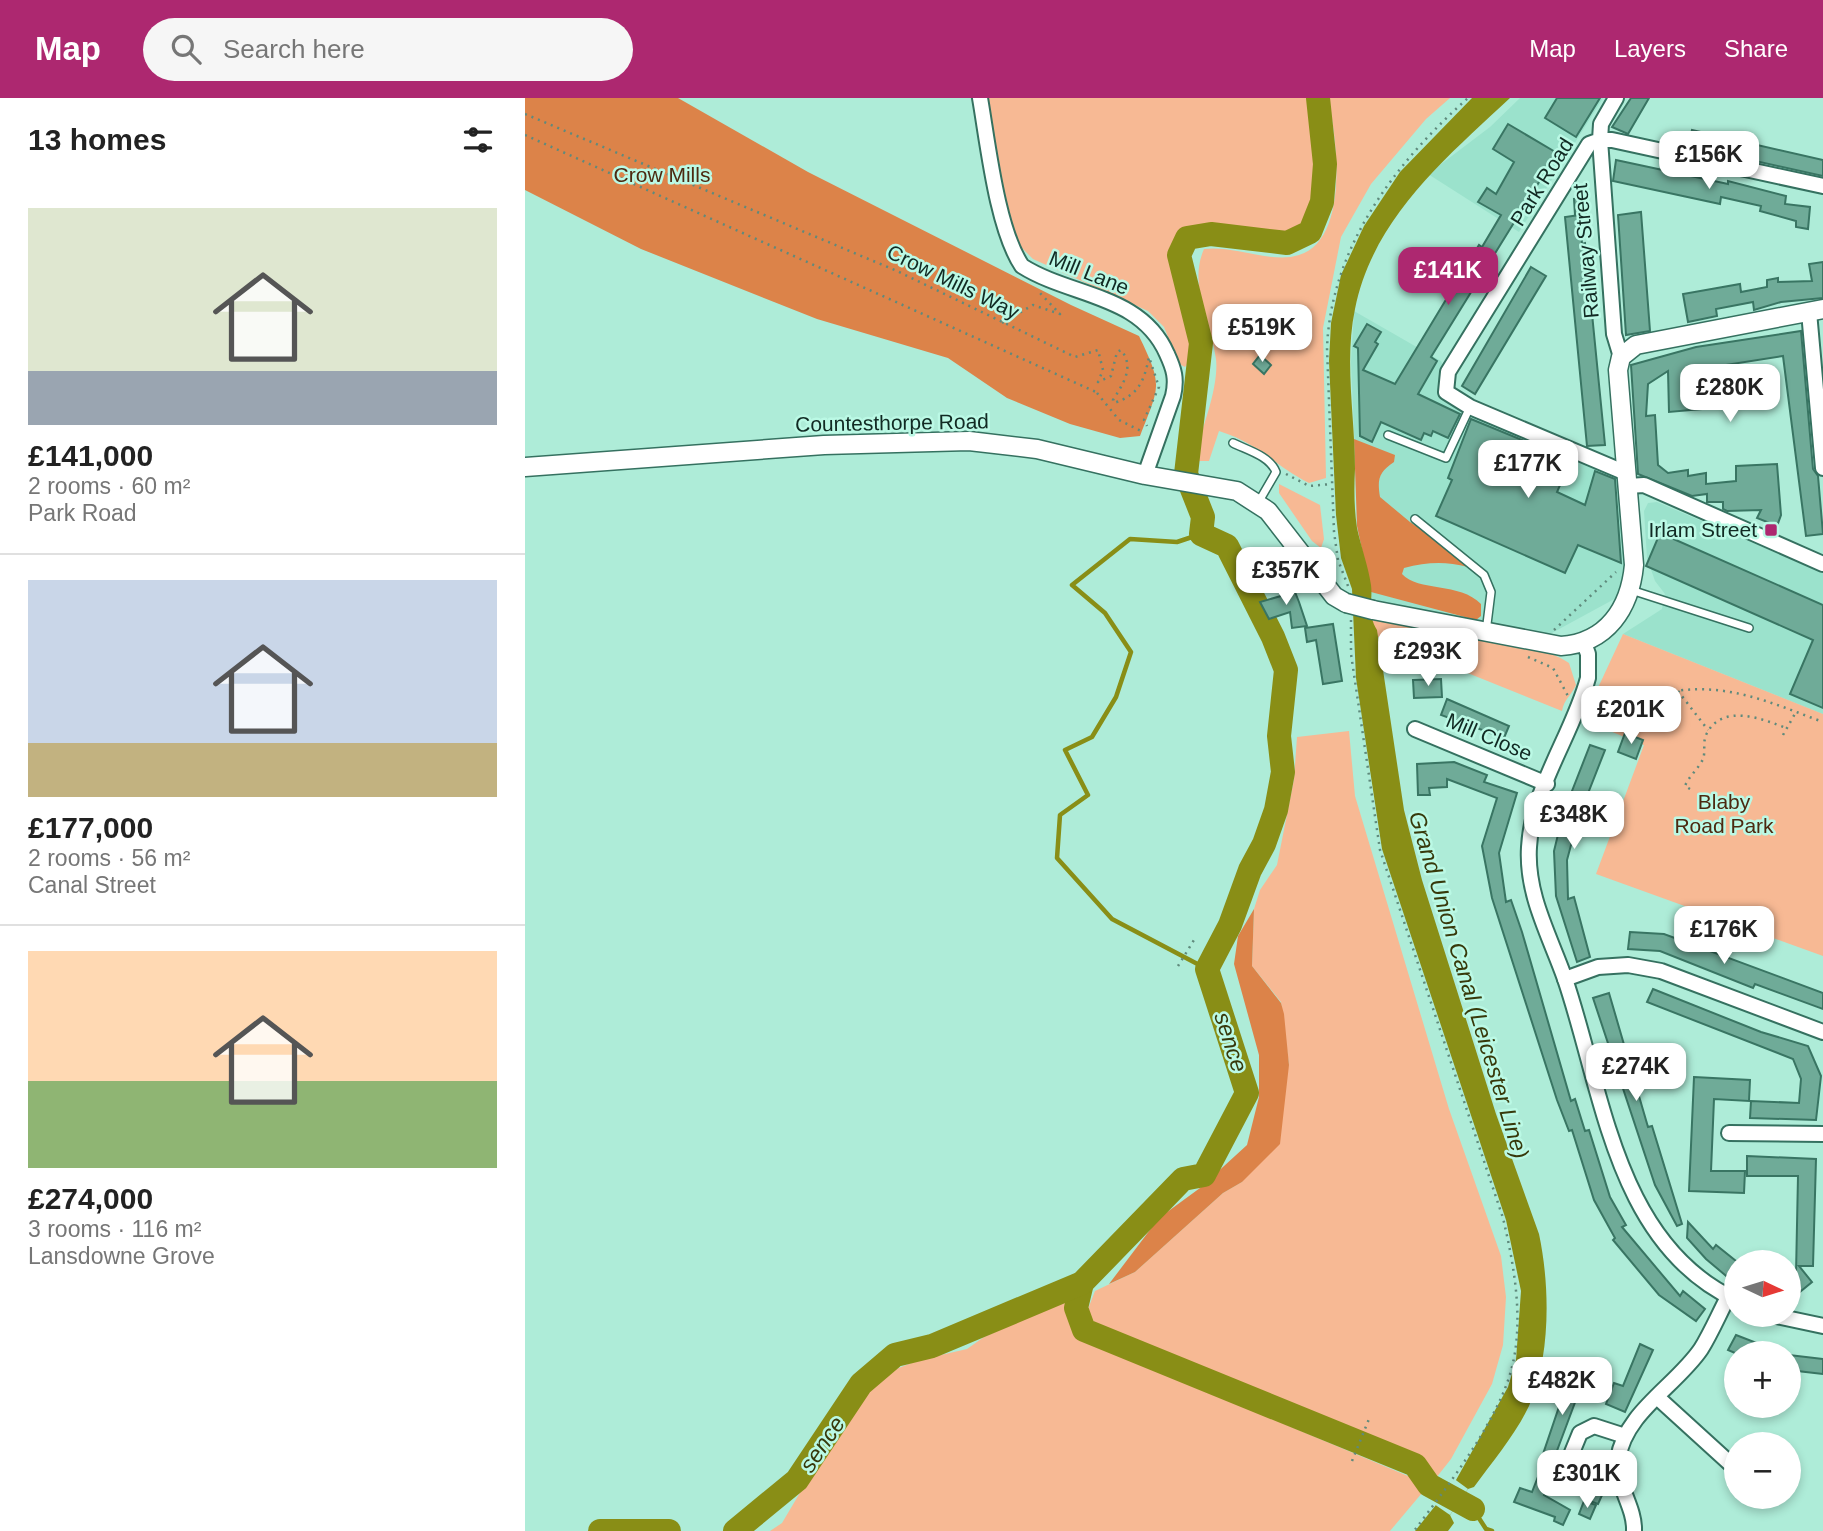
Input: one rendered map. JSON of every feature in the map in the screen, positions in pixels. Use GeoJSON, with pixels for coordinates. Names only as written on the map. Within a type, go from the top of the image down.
{"type":"FeatureCollection","features":[{"type":"Feature","properties":{"kind":"street","name":"Mill Lane"},"geometry":{"type":"LineString","coordinates":[[980,98],[997,188],[1014,255],[1022,266],[1033,273],[1126,310],[1147,322],[1157,334],[1177,382],[1145,475]]}},
{"type":"Feature","properties":{"kind":"street","name":"Park Road"},"geometry":{"type":"LineString","coordinates":[[1470,407],[1446,392],[1448,372],[1589,144],[1600,140],[1601,124],[1616,98]]}},
{"type":"Feature","properties":{"kind":"street"},"geometry":{"type":"LineString","coordinates":[[1600,140],[1612,140],[1823,186]]}},
{"type":"Feature","properties":{"kind":"street","name":"Railway Street"},"geometry":{"type":"LineString","coordinates":[[1600,140],[1614,334],[1621,357]]}},
{"type":"Feature","properties":{"kind":"street"},"geometry":{"type":"LineString","coordinates":[[1724,1293],[1697,1275],[1662,1240],[1628,1185],[1565,979],[1539,914],[1529,873],[1532,821],[1588,678],[1588,654],[1584,643],[1614,621],[1631,590],[1634,556],[1618,370],[1621,357],[1636,345],[1816,311],[1823,468]]}},
{"type":"Feature","properties":{"kind":"street"},"geometry":{"type":"LineString","coordinates":[[1470,407],[1823,564]]}},
{"type":"Feature","properties":{"kind":"street","name":"Countesthorpe Road"},"geometry":{"type":"LineString","coordinates":[[525,467],[824,444],[969,441],[1037,449],[1145,475],[1237,491],[1258,503],[1295,543],[1334,596],[1349,606],[1560,646],[1584,643]]}},
{"type":"Feature","properties":{"kind":"street","name":"Mill Close"},"geometry":{"type":"LineString","coordinates":[[1415,729],[1547,784]]}},
{"type":"Feature","properties":{"kind":"street"},"geometry":{"type":"LineString","coordinates":[[1565,979],[1598,967],[1628,965],[1661,971],[1823,1032]]}},
{"type":"Feature","properties":{"kind":"street"},"geometry":{"type":"LineString","coordinates":[[1729,1133],[1823,1134]]}},
{"type":"Feature","properties":{"kind":"street"},"geometry":{"type":"LineString","coordinates":[[1634,1531],[1635,1518],[1621,1487],[1618,1461],[1625,1436],[1700,1350],[1724,1311]]}},
{"type":"Feature","properties":{"kind":"street"},"geometry":{"type":"LineString","coordinates":[[1801,1321],[1823,1326]]}},
{"type":"Feature","properties":{"kind":"street"},"geometry":{"type":"LineString","coordinates":[[1657,1397],[1724,1458]]}},
{"type":"Feature","properties":{"kind":"street"},"geometry":{"type":"LineString","coordinates":[[1560,1482],[1580,1433],[1594,1426],[1625,1436]]}},
{"type":"Feature","properties":{"kind":"lane"},"geometry":{"type":"LineString","coordinates":[[1388,435],[1446,458],[1470,407]]}},
{"type":"Feature","properties":{"kind":"lane"},"geometry":{"type":"LineString","coordinates":[[1233,443],[1265,458],[1276,472],[1258,503]]}},
{"type":"Feature","properties":{"kind":"lane"},"geometry":{"type":"LineString","coordinates":[[1415,519],[1484,575],[1491,592],[1486,633]]}},
{"type":"Feature","properties":{"kind":"lane"},"geometry":{"type":"LineString","coordinates":[[1631,590],[1749,628]]}},
{"type":"Feature","properties":{"kind":"path"},"geometry":{"type":"LineString","coordinates":[[1414,1531],[1491,1418],[1513,1366],[1516,1333],[1513,1259],[1503,1218],[1380,850],[1351,654],[1349,606],[1338,559],[1332,484],[1328,317],[1338,277],[1349,250],[1393,178],[1420,146],[1468,98]]}},
{"type":"Feature","properties":{"kind":"path","name":"Crow Mills Way"},"geometry":{"type":"LineString","coordinates":[[525,114],[897,271],[1075,357],[1098,351],[1103,370],[1098,383],[1101,384],[1111,376],[1117,352],[1121,350],[1126,357],[1128,369],[1114,403],[1132,396],[1140,387],[1149,357],[1159,387],[1144,420],[1156,441]]}},
{"type":"Feature","properties":{"kind":"path","name":"Crow Mills Way"},"geometry":{"type":"LineString","coordinates":[[525,135],[1096,392]]}},
{"type":"Feature","properties":{"kind":"path"},"geometry":{"type":"LineString","coordinates":[[1002,323],[1033,305],[1060,314],[1033,286],[1033,273]]}},
{"type":"Feature","properties":{"kind":"path"},"geometry":{"type":"LineString","coordinates":[[1070,380],[1096,392],[1118,420],[1141,431]]}},
{"type":"Feature","properties":{"kind":"path"},"geometry":{"type":"LineString","coordinates":[[1276,472],[1309,486],[1332,484]]}},
{"type":"Feature","properties":{"kind":"path"},"geometry":{"type":"LineString","coordinates":[[1550,634],[1634,556]]}},
{"type":"Feature","properties":{"kind":"path"},"geometry":{"type":"LineString","coordinates":[[1580,704],[1603,708],[1678,691],[1705,688],[1735,691],[1823,722]]}},
{"type":"Feature","properties":{"kind":"path"},"geometry":{"type":"LineString","coordinates":[[1678,691],[1708,730]]}},
{"type":"Feature","properties":{"kind":"path"},"geometry":{"type":"LineString","coordinates":[[1783,735],[1796,712]]}},
{"type":"Feature","properties":{"kind":"path"},"geometry":{"type":"LineString","coordinates":[[1690,789],[1685,786],[1703,761],[1703,742],[1708,730],[1721,720],[1752,716],[1786,728]]}},
{"type":"Feature","properties":{"kind":"path"},"geometry":{"type":"LineString","coordinates":[[1178,965],[1194,940]]}},
{"type":"Feature","properties":{"kind":"path"},"geometry":{"type":"LineString","coordinates":[[1352,1461],[1369,1419]]}},
{"type":"Feature","properties":{"kind":"shaded area"},"geometry":{"type":"Polygon","coordinates":[[[1472,98],[1510,98],[1438,167],[1416,192],[1395,218],[1364,276],[1355,309],[1350,349],[1355,506],[1357,528],[1371,585],[1371,613],[1377,630],[1404,810],[1422,880],[1496,1114],[1539,1234],[1545,1276],[1546,1321],[1545,1343],[1536,1386],[1517,1427],[1474,1487],[1468,1489],[1450,1515],[1454,1523],[1448,1531],[1415,1531],[1456,1480],[1508,1387],[1516,1360],[1521,1291],[1506,1220],[1382,849],[1356,678],[1352,589],[1341,558],[1336,515],[1329,361],[1331,323],[1341,275],[1364,226],[1400,172],[1472,98]]]}},
{"type":"Feature","properties":{"kind":"shaded area"},"geometry":{"type":"Polygon","coordinates":[[[1520,98],[1603,98],[1519,232],[1428,174],[1490,127],[1520,98]]]}},
{"type":"Feature","properties":{"kind":"shaded area"},"geometry":{"type":"Polygon","coordinates":[[[1354,311],[1441,361],[1457,394],[1626,473],[1631,590],[1550,634],[1374,600],[1369,595],[1371,592],[1355,454],[1351,362],[1354,311]]]}},
{"type":"Feature","properties":{"kind":"shaded area"},"geometry":{"type":"Polygon","coordinates":[[[1657,502],[1823,573],[1823,714],[1623,634],[1662,609],[1665,594],[1655,581],[1647,558],[1644,511],[1648,503],[1657,502]]]}},
{"type":"Feature","properties":{"kind":"green space","name":"Crow Mills"},"geometry":{"type":"Polygon","coordinates":[[[525,98],[678,98],[808,172],[1071,305],[1139,336],[1152,366],[1156,386],[1152,406],[1140,436],[1120,438],[1070,424],[1007,398],[948,358],[817,319],[641,249],[525,190],[525,98]]]}},
{"type":"Feature","properties":{"kind":"green space"},"geometry":{"type":"Polygon","coordinates":[[[987,98],[1310,98],[1321,159],[1316,204],[1306,226],[1289,237],[1271,237],[1222,227],[1196,231],[1181,238],[1175,267],[1192,347],[1185,367],[1179,364],[1164,327],[1148,311],[1033,259],[1019,245],[1010,223],[987,98]]]}},
{"type":"Feature","properties":{"kind":"green space"},"geometry":{"type":"Polygon","coordinates":[[[1328,98],[1450,98],[1426,119],[1371,184],[1341,237],[1323,328],[1326,478],[1309,483],[1256,448],[1219,431],[1209,461],[1198,461],[1195,453],[1210,406],[1216,370],[1216,359],[1199,290],[1198,276],[1204,249],[1216,248],[1288,257],[1299,255],[1315,245],[1326,229],[1333,209],[1336,185],[1334,137],[1328,98]]]}},
{"type":"Feature","properties":{"kind":"green space"},"geometry":{"type":"Polygon","coordinates":[[[1354,439],[1395,455],[1394,462],[1380,476],[1380,497],[1410,522],[1468,562],[1468,567],[1444,563],[1420,564],[1404,568],[1402,574],[1418,583],[1472,597],[1481,604],[1481,616],[1476,620],[1371,592],[1357,526],[1354,439]]]}},
{"type":"Feature","properties":{"kind":"green space"},"geometry":{"type":"Polygon","coordinates":[[[1279,484],[1320,505],[1324,539],[1321,548],[1312,541],[1279,493],[1279,484]]]}},
{"type":"Feature","properties":{"kind":"green space"},"geometry":{"type":"Polygon","coordinates":[[[1371,620],[1474,635],[1531,647],[1569,663],[1576,685],[1562,711],[1378,637],[1371,620]]]}},
{"type":"Feature","properties":{"kind":"green space","name":"Blaby Road Park"},"geometry":{"type":"Polygon","coordinates":[[[1623,634],[1823,714],[1823,956],[1596,874],[1644,745],[1583,720],[1623,634]]]}},
{"type":"Feature","properties":{"kind":"green space"},"geometry":{"type":"Polygon","coordinates":[[[1349,731],[1355,796],[1449,1109],[1501,1256],[1506,1297],[1503,1345],[1492,1384],[1451,1459],[1436,1478],[1419,1457],[1093,1325],[1088,1309],[1095,1291],[1135,1272],[1223,1193],[1242,1182],[1289,1065],[1281,1002],[1252,966],[1254,909],[1260,890],[1277,865],[1294,779],[1297,737],[1349,731]]]}},
{"type":"Feature","properties":{"kind":"green space"},"geometry":{"type":"Polygon","coordinates":[[[1254,909],[1252,966],[1281,1003],[1284,1014],[1289,1065],[1280,1144],[1242,1182],[1223,1193],[1135,1272],[1109,1284],[1159,1218],[1200,1188],[1247,1145],[1259,1097],[1259,1055],[1234,964],[1238,936],[1254,909]]]}},
{"type":"Feature","properties":{"kind":"green space"},"geometry":{"type":"Polygon","coordinates":[[[1070,1301],[1067,1314],[1078,1337],[1415,1479],[1422,1493],[1390,1531],[770,1531],[782,1523],[820,1459],[845,1429],[863,1396],[886,1373],[919,1360],[967,1349],[984,1337],[1070,1301]]]}},
{"type":"Feature","properties":{"kind":"pier"},"geometry":{"type":"Polygon","coordinates":[[[1453,1478],[1468,1489],[1450,1515],[1434,1504],[1453,1478]]]}},
{"type":"Feature","properties":{"kind":"building"},"geometry":{"type":"Polygon","coordinates":[[[1557,98],[1600,98],[1576,137],[1545,118],[1557,98]]]}},
{"type":"Feature","properties":{"kind":"building"},"geometry":{"type":"Polygon","coordinates":[[[1631,98],[1649,98],[1628,134],[1612,127],[1631,98]]]}},
{"type":"Feature","properties":{"kind":"building"},"geometry":{"type":"Polygon","coordinates":[[[1508,124],[1557,153],[1431,357],[1437,361],[1418,394],[1460,414],[1448,438],[1433,431],[1431,436],[1424,433],[1421,440],[1381,422],[1372,442],[1360,436],[1358,348],[1354,346],[1367,324],[1381,332],[1375,342],[1378,344],[1363,370],[1395,384],[1479,245],[1482,247],[1501,215],[1478,202],[1487,188],[1496,194],[1514,162],[1493,149],[1508,124]]]}},
{"type":"Feature","properties":{"kind":"building"},"geometry":{"type":"Polygon","coordinates":[[[1692,130],[1823,160],[1823,176],[1688,146],[1692,130]]]}},
{"type":"Feature","properties":{"kind":"building"},"geometry":{"type":"Polygon","coordinates":[[[1616,160],[1728,184],[1728,181],[1786,196],[1785,204],[1810,207],[1808,229],[1796,227],[1796,221],[1760,211],[1761,206],[1721,197],[1720,204],[1613,181],[1616,160]]]}},
{"type":"Feature","properties":{"kind":"building"},"geometry":{"type":"Polygon","coordinates":[[[1585,198],[1586,214],[1575,215],[1574,199],[1585,198]]]}},
{"type":"Feature","properties":{"kind":"building"},"geometry":{"type":"Polygon","coordinates":[[[1641,212],[1650,331],[1626,335],[1618,215],[1641,212]]]}},
{"type":"Feature","properties":{"kind":"building"},"geometry":{"type":"Polygon","coordinates":[[[1580,215],[1605,445],[1587,446],[1565,217],[1580,215]]]}},
{"type":"Feature","properties":{"kind":"building"},"geometry":{"type":"Polygon","coordinates":[[[1823,262],[1823,298],[1781,302],[1754,310],[1753,302],[1716,309],[1717,316],[1688,322],[1683,294],[1740,284],[1741,292],[1767,287],[1767,280],[1778,278],[1778,282],[1812,281],[1809,264],[1823,262]]]}},
{"type":"Feature","properties":{"kind":"building"},"geometry":{"type":"Polygon","coordinates":[[[1531,267],[1546,276],[1475,394],[1462,386],[1531,267]]]}},
{"type":"Feature","properties":{"kind":"building"},"geometry":{"type":"Polygon","coordinates":[[[1801,331],[1813,469],[1818,476],[1823,534],[1806,536],[1783,356],[1719,366],[1724,407],[1669,412],[1668,371],[1648,384],[1646,416],[1655,415],[1658,465],[1668,473],[1688,470],[1688,476],[1706,473],[1706,484],[1736,481],[1736,466],[1777,464],[1781,515],[1777,526],[1757,518],[1761,510],[1727,511],[1723,509],[1723,502],[1707,502],[1707,494],[1692,496],[1638,474],[1631,365],[1696,347],[1801,331]]]}},
{"type":"Feature","properties":{"kind":"building"},"geometry":{"type":"Polygon","coordinates":[[[1260,355],[1271,365],[1264,374],[1253,364],[1260,355]]]}},
{"type":"Feature","properties":{"kind":"building"},"geometry":{"type":"Polygon","coordinates":[[[1471,419],[1571,460],[1557,492],[1585,505],[1595,471],[1615,479],[1621,563],[1578,545],[1565,573],[1436,516],[1452,480],[1448,478],[1471,419]]]}},
{"type":"Feature","properties":{"kind":"building"},"geometry":{"type":"Polygon","coordinates":[[[1660,533],[1823,605],[1823,708],[1790,694],[1813,640],[1646,566],[1660,533]]]}},
{"type":"Feature","properties":{"kind":"building"},"geometry":{"type":"Polygon","coordinates":[[[1291,582],[1307,626],[1292,628],[1290,612],[1269,619],[1260,602],[1288,594],[1286,583],[1291,582]]]}},
{"type":"Feature","properties":{"kind":"building"},"geometry":{"type":"Polygon","coordinates":[[[1333,624],[1342,681],[1323,684],[1316,640],[1307,642],[1305,628],[1333,624]]]}},
{"type":"Feature","properties":{"kind":"building"},"geometry":{"type":"Polygon","coordinates":[[[1441,679],[1442,697],[1414,698],[1413,680],[1441,679]]]}},
{"type":"Feature","properties":{"kind":"building"},"geometry":{"type":"Polygon","coordinates":[[[1447,699],[1509,726],[1504,738],[1441,715],[1447,699]]]}},
{"type":"Feature","properties":{"kind":"building"},"geometry":{"type":"Polygon","coordinates":[[[1625,733],[1643,740],[1636,759],[1618,752],[1625,733]]]}},
{"type":"Feature","properties":{"kind":"building"},"geometry":{"type":"Polygon","coordinates":[[[1590,745],[1605,750],[1578,819],[1567,860],[1568,899],[1574,897],[1590,957],[1577,962],[1556,896],[1554,851],[1563,814],[1590,745]]]}},
{"type":"Feature","properties":{"kind":"building"},"geometry":{"type":"Polygon","coordinates":[[[1454,762],[1487,775],[1484,782],[1517,793],[1499,853],[1506,902],[1511,900],[1522,932],[1571,1101],[1575,1099],[1585,1131],[1589,1130],[1610,1197],[1626,1225],[1622,1227],[1680,1296],[1683,1291],[1705,1309],[1696,1321],[1659,1295],[1613,1240],[1615,1238],[1594,1200],[1572,1130],[1569,1131],[1557,1100],[1492,898],[1482,846],[1497,798],[1447,779],[1447,787],[1429,788],[1430,795],[1418,795],[1417,764],[1454,762]]]}},
{"type":"Feature","properties":{"kind":"building"},"geometry":{"type":"Polygon","coordinates":[[[1630,932],[1664,934],[1823,993],[1823,1009],[1755,984],[1753,988],[1660,951],[1628,949],[1630,932]]]}},
{"type":"Feature","properties":{"kind":"building"},"geometry":{"type":"Polygon","coordinates":[[[1653,989],[1761,1032],[1808,1046],[1821,1076],[1816,1120],[1750,1118],[1751,1101],[1799,1103],[1801,1079],[1793,1059],[1647,1002],[1653,989]]]}},
{"type":"Feature","properties":{"kind":"building"},"geometry":{"type":"Polygon","coordinates":[[[1609,993],[1648,1127],[1652,1126],[1682,1224],[1677,1226],[1655,1185],[1593,998],[1609,993]]]}},
{"type":"Feature","properties":{"kind":"building"},"geometry":{"type":"Polygon","coordinates":[[[1694,1077],[1750,1080],[1749,1101],[1714,1099],[1711,1171],[1745,1171],[1744,1193],[1689,1191],[1694,1077]]]}},
{"type":"Feature","properties":{"kind":"building"},"geometry":{"type":"Polygon","coordinates":[[[1747,1156],[1816,1159],[1813,1266],[1801,1266],[1801,1250],[1796,1250],[1798,1176],[1747,1176],[1747,1156]]]}},
{"type":"Feature","properties":{"kind":"building"},"geometry":{"type":"Polygon","coordinates":[[[1688,1222],[1713,1249],[1716,1245],[1724,1251],[1724,1274],[1706,1259],[1687,1238],[1688,1222]]]}},
{"type":"Feature","properties":{"kind":"building"},"geometry":{"type":"Polygon","coordinates":[[[1801,1268],[1812,1282],[1801,1291],[1801,1268]]]}},
{"type":"Feature","properties":{"kind":"building"},"geometry":{"type":"Polygon","coordinates":[[[1736,1335],[1752,1341],[1733,1341],[1736,1335]]]}},
{"type":"Feature","properties":{"kind":"building"},"geometry":{"type":"Polygon","coordinates":[[[1640,1344],[1653,1350],[1625,1412],[1606,1404],[1614,1383],[1623,1386],[1640,1344]]]}},
{"type":"Feature","properties":{"kind":"building"},"geometry":{"type":"Polygon","coordinates":[[[1801,1356],[1823,1359],[1823,1374],[1801,1371],[1801,1356]]]}},
{"type":"Feature","properties":{"kind":"building"},"geometry":{"type":"Polygon","coordinates":[[[1562,1377],[1583,1381],[1552,1464],[1541,1460],[1564,1392],[1557,1389],[1562,1377]]]}},
{"type":"Feature","properties":{"kind":"building"},"geometry":{"type":"Polygon","coordinates":[[[1543,1464],[1554,1468],[1544,1495],[1570,1510],[1563,1525],[1554,1521],[1555,1517],[1514,1502],[1520,1488],[1532,1492],[1543,1464]]]}},
{"type":"Feature","properties":{"kind":"building"},"geometry":{"type":"Polygon","coordinates":[[[1592,1488],[1603,1493],[1598,1504],[1587,1500],[1592,1488]]]}},
{"type":"Feature","properties":{"kind":"building"},"geometry":{"type":"Polygon","coordinates":[[[1584,1501],[1596,1505],[1590,1519],[1579,1514],[1584,1501]]]}},
{"type":"Feature","properties":{"kind":"waterway"},"geometry":{"type":"LineString","coordinates":[[735,1531],[797,1480],[861,1384],[895,1355],[932,1346],[1082,1283],[1183,1179],[1204,1175],[1247,1093],[1207,969],[1230,925],[1276,810],[1283,772],[1279,736],[1286,670],[1273,637],[1227,546],[1201,534],[1203,517],[1186,474],[1201,343],[1179,255],[1187,238],[1211,234],[1287,243],[1310,232],[1322,202],[1325,164],[1318,98]]}},
{"type":"Feature","properties":{"kind":"waterway","name":"sence"},"geometry":{"type":"LineString","coordinates":[[1201,534],[1177,542],[1130,539],[1072,585],[1105,613],[1131,652],[1116,697],[1092,737],[1065,750],[1088,795],[1060,815],[1057,858],[1112,919],[1207,969]]}},
{"type":"Feature","properties":{"kind":"waterway"},"geometry":{"type":"LineString","coordinates":[[1082,1283],[1076,1308],[1084,1330],[1415,1465],[1429,1485],[1473,1509]]}},
{"type":"Feature","properties":{"kind":"waterway"},"geometry":{"type":"LineString","coordinates":[[1473,1509],[1486,1529],[1492,1531]]}},
{"type":"Feature","properties":{"kind":"waterway","name":"sence"},"geometry":{"type":"LineString","coordinates":[[600,1531],[669,1531]]}},
{"type":"Feature","properties":{"kind":"place","name":"Irlam Street"},"geometry":{"type":"Point","coordinates":[1771,530]}},
{"type":"Feature","properties":{"kind":"water label","name":"Grand Union Canal (Leicester Line)"},"geometry":{"type":"Point","coordinates":[1469,985]}}]}
